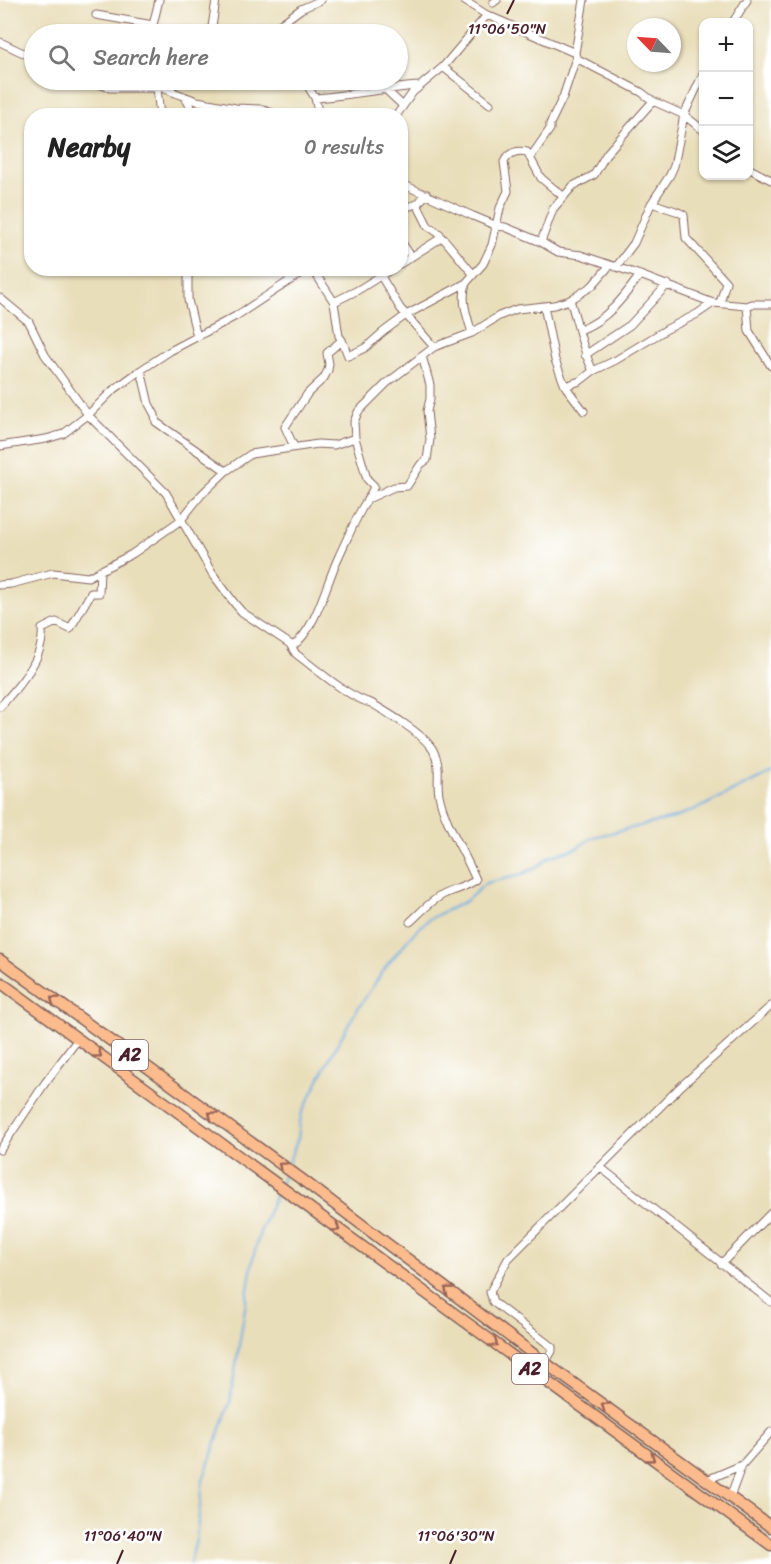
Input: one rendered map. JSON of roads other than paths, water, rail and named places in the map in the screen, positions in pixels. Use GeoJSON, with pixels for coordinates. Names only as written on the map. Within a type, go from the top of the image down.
{"type":"FeatureCollection","features":[{"type":"Feature","properties":{"kind":"highway","name":"A2"},"geometry":{"type":"LineString","coordinates":[[0,960],[304,1181],[545,1363],[771,1527]]}},
{"type":"Feature","properties":{"kind":"highway","name":"A2"},"geometry":{"type":"LineString","coordinates":[[0,982],[771,1545]]}},
{"type":"Feature","properties":{"kind":"street"},"geometry":{"type":"LineString","coordinates":[[153,24],[159,0]]}},
{"type":"Feature","properties":{"kind":"street"},"geometry":{"type":"LineString","coordinates":[[212,24],[216,0]]}},
{"type":"Feature","properties":{"kind":"street"},"geometry":{"type":"LineString","coordinates":[[286,24],[301,9],[321,0]]}},
{"type":"Feature","properties":{"kind":"street"},"geometry":{"type":"LineString","coordinates":[[463,0],[487,15],[575,56],[653,101],[684,116],[699,127]]}},
{"type":"Feature","properties":{"kind":"street"},"geometry":{"type":"LineString","coordinates":[[530,158],[550,129],[550,124],[563,97],[575,56],[584,0]]}},
{"type":"Feature","properties":{"kind":"street"},"geometry":{"type":"LineString","coordinates":[[736,18],[747,0]]}},
{"type":"Feature","properties":{"kind":"street"},"geometry":{"type":"LineString","coordinates":[[96,15],[147,24]]}},
{"type":"Feature","properties":{"kind":"street"},"geometry":{"type":"LineString","coordinates":[[400,108],[420,86],[443,67],[487,15]]}},
{"type":"Feature","properties":{"kind":"street"},"geometry":{"type":"LineString","coordinates":[[0,42],[24,53]]}},
{"type":"Feature","properties":{"kind":"street"},"geometry":{"type":"LineString","coordinates":[[443,67],[490,104]]}},
{"type":"Feature","properties":{"kind":"street"},"geometry":{"type":"LineString","coordinates":[[291,646],[295,645],[321,603],[336,563],[374,486],[367,479],[355,438],[354,422],[358,412],[387,383],[434,347],[472,333],[508,311],[570,300],[591,286],[613,266],[634,243],[674,166],[684,116],[699,83]]}},
{"type":"Feature","properties":{"kind":"street"},"geometry":{"type":"LineString","coordinates":[[408,87],[420,86]]}},
{"type":"Feature","properties":{"kind":"street"},"geometry":{"type":"LineString","coordinates":[[161,108],[163,90]]}},
{"type":"Feature","properties":{"kind":"street"},"geometry":{"type":"LineString","coordinates":[[173,90],[184,96],[236,108]]}},
{"type":"Feature","properties":{"kind":"street"},"geometry":{"type":"LineString","coordinates":[[310,90],[319,108]]}},
{"type":"Feature","properties":{"kind":"street"},"geometry":{"type":"LineString","coordinates":[[315,98],[376,90]]}},
{"type":"Feature","properties":{"kind":"street"},"geometry":{"type":"LineString","coordinates":[[386,90],[402,105]]}},
{"type":"Feature","properties":{"kind":"street"},"geometry":{"type":"LineString","coordinates":[[184,96],[191,108]]}},
{"type":"Feature","properties":{"kind":"street"},"geometry":{"type":"LineString","coordinates":[[541,242],[551,213],[578,182],[594,175],[608,153],[653,101]]}},
{"type":"Feature","properties":{"kind":"street"},"geometry":{"type":"LineString","coordinates":[[472,333],[463,303],[463,294],[466,283],[486,257],[497,226],[500,208],[508,190],[505,160],[509,154],[527,152],[541,178],[564,197]]}},
{"type":"Feature","properties":{"kind":"street"},"geometry":{"type":"LineString","coordinates":[[753,171],[771,180]]}},
{"type":"Feature","properties":{"kind":"street"},"geometry":{"type":"LineString","coordinates":[[408,186],[451,207],[541,242],[558,252],[581,255],[668,284],[716,303],[747,306],[771,304]]}},
{"type":"Feature","properties":{"kind":"street"},"geometry":{"type":"LineString","coordinates":[[408,207],[417,204],[427,194]]}},
{"type":"Feature","properties":{"kind":"street"},"geometry":{"type":"LineString","coordinates":[[565,386],[580,381],[593,371],[716,303],[726,282],[686,238],[684,214],[655,205],[653,203],[655,199]]}},
{"type":"Feature","properties":{"kind":"street"},"geometry":{"type":"LineString","coordinates":[[417,204],[428,226],[440,234],[473,274]]}},
{"type":"Feature","properties":{"kind":"street"},"geometry":{"type":"LineString","coordinates":[[408,258],[441,238]]}},
{"type":"Feature","properties":{"kind":"street"},"geometry":{"type":"LineString","coordinates":[[408,252],[411,256]]}},
{"type":"Feature","properties":{"kind":"street"},"geometry":{"type":"LineString","coordinates":[[580,330],[612,311],[640,275]]}},
{"type":"Feature","properties":{"kind":"street"},"geometry":{"type":"LineString","coordinates":[[188,276],[188,300],[197,337]]}},
{"type":"Feature","properties":{"kind":"street"},"geometry":{"type":"LineString","coordinates":[[0,446],[63,434],[88,415],[112,391],[141,370],[236,316],[298,276]]}},
{"type":"Feature","properties":{"kind":"street"},"geometry":{"type":"LineString","coordinates":[[316,276],[334,302],[339,336],[348,356],[365,348],[406,315],[466,283]]}},
{"type":"Feature","properties":{"kind":"street"},"geometry":{"type":"LineString","coordinates":[[334,302],[380,276],[406,315],[434,347]]}},
{"type":"Feature","properties":{"kind":"street"},"geometry":{"type":"LineString","coordinates":[[585,355],[630,325],[668,284]]}},
{"type":"Feature","properties":{"kind":"street"},"geometry":{"type":"LineString","coordinates":[[0,298],[29,322],[45,355],[88,415],[166,493],[212,573],[238,608],[291,646],[296,654],[342,688],[362,701],[371,703],[425,739],[434,750],[440,765],[439,794],[449,824],[476,880],[429,904],[410,922]]}},
{"type":"Feature","properties":{"kind":"street"},"geometry":{"type":"LineString","coordinates":[[570,300],[585,355],[593,371]]}},
{"type":"Feature","properties":{"kind":"street"},"geometry":{"type":"LineString","coordinates":[[544,306],[553,351],[565,386],[584,411]]}},
{"type":"Feature","properties":{"kind":"street"},"geometry":{"type":"LineString","coordinates":[[747,306],[750,331],[771,366]]}},
{"type":"Feature","properties":{"kind":"street"},"geometry":{"type":"LineString","coordinates":[[290,448],[285,427],[308,393],[324,378],[330,367],[327,353],[342,340]]}},
{"type":"Feature","properties":{"kind":"street"},"geometry":{"type":"LineString","coordinates":[[370,498],[394,487],[407,486],[421,464],[427,460],[430,439],[427,411],[430,385],[422,357]]}},
{"type":"Feature","properties":{"kind":"street"},"geometry":{"type":"LineString","coordinates":[[141,370],[156,422],[226,471]]}},
{"type":"Feature","properties":{"kind":"street"},"geometry":{"type":"LineString","coordinates":[[0,585],[53,573],[88,577],[132,554],[181,520],[201,495],[226,471],[251,454],[318,444],[334,445],[355,438]]}},
{"type":"Feature","properties":{"kind":"street"},"geometry":{"type":"LineString","coordinates":[[0,706],[29,673],[42,636],[42,629],[56,622],[70,629],[91,593],[99,593],[100,570]]}},
{"type":"Feature","properties":{"kind":"street"},"geometry":{"type":"LineString","coordinates":[[545,1363],[552,1352],[552,1347],[494,1302],[490,1292],[508,1259],[680,1087],[771,1006]]}},
{"type":"Feature","properties":{"kind":"street"},"geometry":{"type":"LineString","coordinates":[[0,1150],[78,1039]]}},
{"type":"Feature","properties":{"kind":"street"},"geometry":{"type":"LineString","coordinates":[[600,1167],[771,1302]]}},
{"type":"Feature","properties":{"kind":"street"},"geometry":{"type":"LineString","coordinates":[[721,1264],[771,1214]]}},
{"type":"Feature","properties":{"kind":"street"},"geometry":{"type":"LineString","coordinates":[[730,1497],[742,1465],[771,1432]]}},
{"type":"Feature","properties":{"kind":"street"},"geometry":{"type":"LineString","coordinates":[[707,1480],[742,1465]]}},
{"type":"Feature","properties":{"kind":"waterway"},"geometry":{"type":"LineString","coordinates":[[288,1164],[298,1138],[301,1115],[355,1013],[388,964],[411,936],[429,919],[466,901],[486,883],[517,876],[536,868],[549,857],[577,848],[593,837],[674,818],[771,772]]}},
{"type":"Feature","properties":{"kind":"waterway"},"geometry":{"type":"LineString","coordinates":[[280,1184],[285,1172]]}},
{"type":"Feature","properties":{"kind":"waterway"},"geometry":{"type":"LineString","coordinates":[[190,1564],[196,1540],[203,1480],[230,1402],[253,1258],[260,1232],[278,1189]]}}]}
